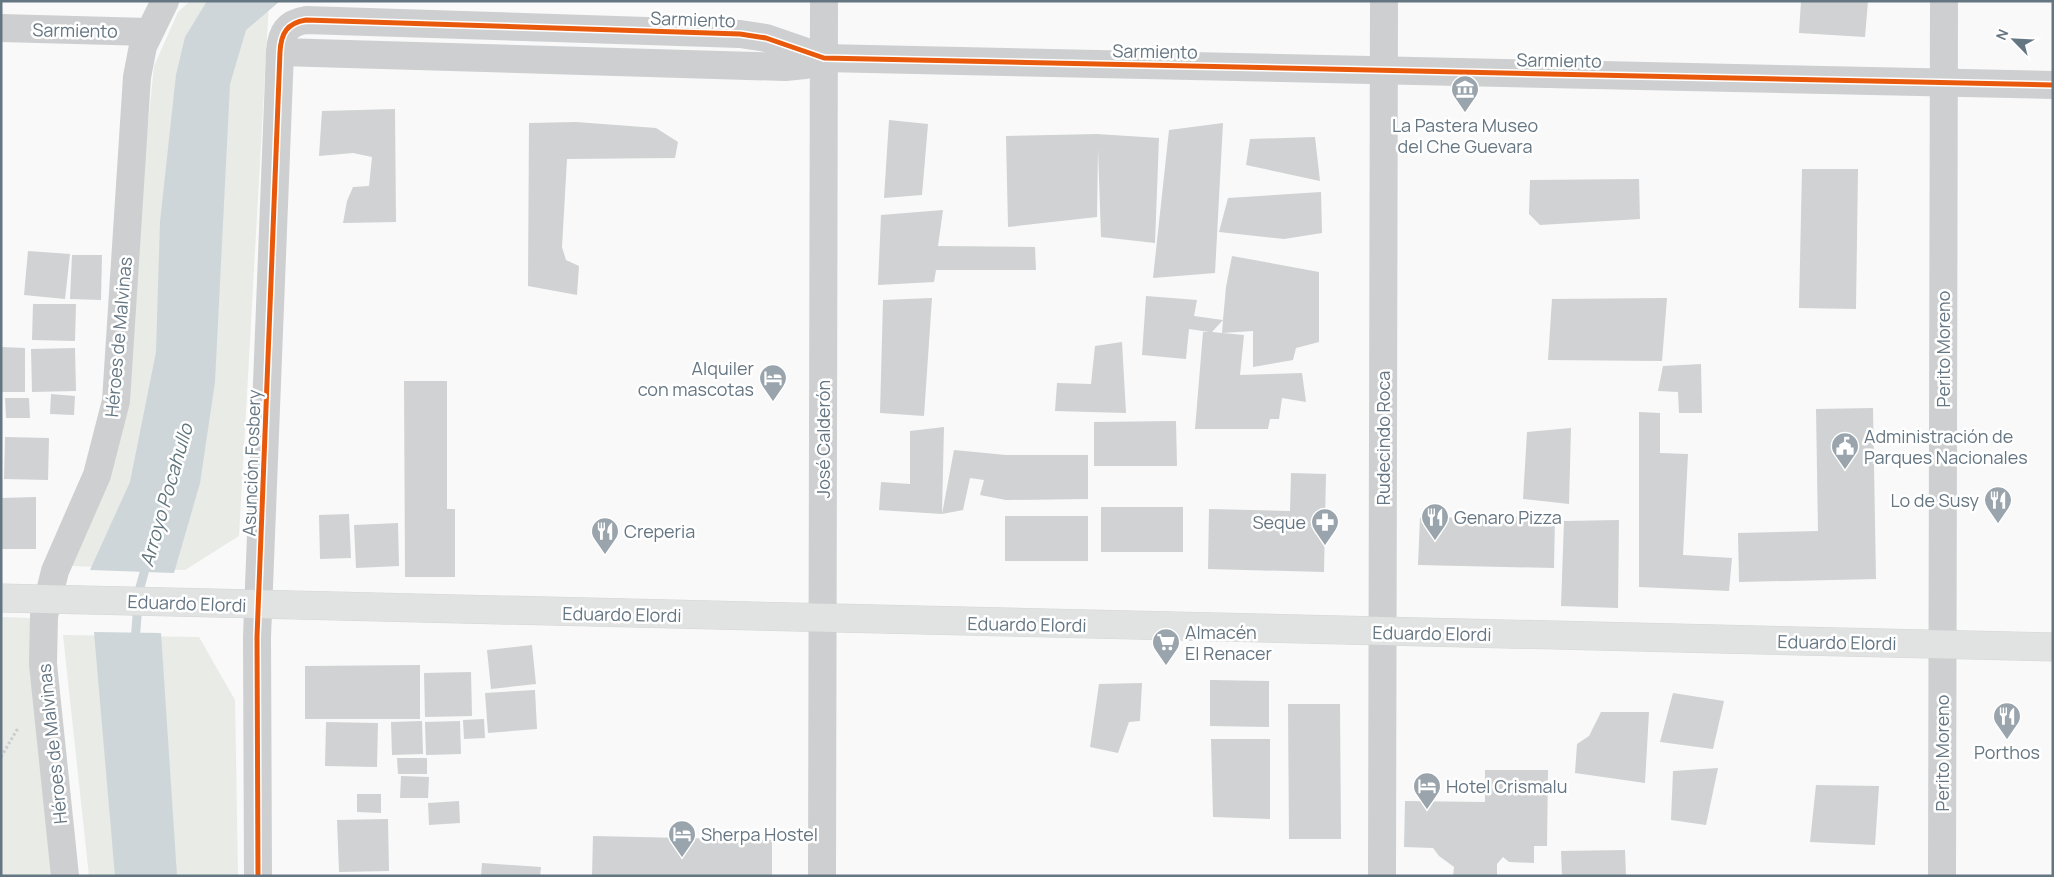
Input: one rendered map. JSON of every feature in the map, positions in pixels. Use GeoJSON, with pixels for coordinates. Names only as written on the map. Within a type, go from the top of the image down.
{"type":"FeatureCollection","features":[{"type":"Feature","properties":{"kind":"main road","name":"Eduardo Elordi"},"geometry":{"type":"LineString","coordinates":[[1,598],[259,606],[2053,647]]}},
{"type":"Feature","properties":{"kind":"street","name":"Héroes de Malvinas"},"geometry":{"type":"LineString","coordinates":[[65,876],[43,664],[43,632],[47,600],[61,556],[97,475],[116,401],[137,77],[141,53],[149,32],[165,1]]}},
{"type":"Feature","properties":{"kind":"street","name":"José Calderón"},"geometry":{"type":"LineString","coordinates":[[822,876],[824,1]]}},
{"type":"Feature","properties":{"kind":"street","name":"Rudecindo Roca"},"geometry":{"type":"LineString","coordinates":[[1382,876],[1384,1]]}},
{"type":"Feature","properties":{"kind":"street","name":"Perito Moreno"},"geometry":{"type":"LineString","coordinates":[[1942,876],[1944,1]]}},
{"type":"Feature","properties":{"kind":"street","name":"Sarmiento"},"geometry":{"type":"LineString","coordinates":[[1,28],[149,32]]}},
{"type":"Feature","properties":{"kind":"street","name":"Sarmiento"},"geometry":{"type":"LineString","coordinates":[[280,52],[785,67],[805,65],[824,58],[2053,85]]}},
{"type":"Feature","properties":{"kind":"street","name":"Asunción Fosbery"},"geometry":{"type":"LineString","coordinates":[[258,876],[257,638],[280,52]]}},
{"type":"Feature","properties":{"kind":"shaded area"},"geometry":{"type":"Polygon","coordinates":[[[190,1],[362,1],[269,2],[239,536],[185,570],[71,566],[115,446],[154,66],[178,12],[190,1]]]}},
{"type":"Feature","properties":{"kind":"shaded area"},"geometry":{"type":"Polygon","coordinates":[[[1,617],[30,618],[55,876],[1,876],[1,617]]]}},
{"type":"Feature","properties":{"kind":"shaded area"},"geometry":{"type":"Polygon","coordinates":[[[63,635],[199,637],[235,700],[238,876],[89,876],[63,635]]]}},
{"type":"Feature","properties":{"kind":"water"},"geometry":{"type":"Polygon","coordinates":[[[207,1],[280,1],[246,30],[230,84],[215,382],[200,483],[174,573],[90,570],[130,482],[156,352],[160,222],[176,75],[185,37],[207,1]]]}},
{"type":"Feature","properties":{"kind":"water"},"geometry":{"type":"Polygon","coordinates":[[[94,632],[161,633],[177,876],[115,876],[94,632]]]}},
{"type":"Feature","properties":{"kind":"building"},"geometry":{"type":"Polygon","coordinates":[[[1801,1],[1868,1],[1865,37],[1799,33],[1801,1]]]}},
{"type":"Feature","properties":{"kind":"building"},"geometry":{"type":"Polygon","coordinates":[[[395,109],[396,222],[343,223],[347,201],[353,187],[369,186],[372,157],[353,153],[319,156],[322,111],[395,109]]]}},
{"type":"Feature","properties":{"kind":"building"},"geometry":{"type":"Polygon","coordinates":[[[889,120],[928,124],[922,195],[884,198],[889,120]]]}},
{"type":"Feature","properties":{"kind":"building"},"geometry":{"type":"Polygon","coordinates":[[[576,122],[656,128],[678,142],[675,158],[567,159],[562,247],[566,260],[579,266],[577,295],[528,286],[529,123],[576,122]]]}},
{"type":"Feature","properties":{"kind":"building"},"geometry":{"type":"Polygon","coordinates":[[[1223,123],[1215,273],[1153,278],[1169,130],[1223,123]]]}},
{"type":"Feature","properties":{"kind":"building"},"geometry":{"type":"Polygon","coordinates":[[[1097,134],[1159,138],[1155,243],[1101,237],[1098,148],[1097,217],[1008,227],[1006,136],[1097,134]]]}},
{"type":"Feature","properties":{"kind":"building"},"geometry":{"type":"Polygon","coordinates":[[[1315,137],[1320,181],[1246,165],[1250,139],[1315,137]]]}},
{"type":"Feature","properties":{"kind":"building"},"geometry":{"type":"Polygon","coordinates":[[[1802,169],[1858,169],[1856,309],[1799,308],[1802,169]]]}},
{"type":"Feature","properties":{"kind":"building"},"geometry":{"type":"Polygon","coordinates":[[[1639,179],[1640,219],[1540,225],[1529,214],[1530,180],[1639,179]]]}},
{"type":"Feature","properties":{"kind":"building"},"geometry":{"type":"Polygon","coordinates":[[[1321,192],[1322,233],[1284,239],[1219,232],[1228,198],[1321,192]]]}},
{"type":"Feature","properties":{"kind":"building"},"geometry":{"type":"Polygon","coordinates":[[[943,210],[938,246],[1035,247],[1036,270],[936,270],[934,282],[878,285],[881,215],[943,210]]]}},
{"type":"Feature","properties":{"kind":"building"},"geometry":{"type":"Polygon","coordinates":[[[28,251],[70,254],[65,299],[24,295],[28,251]]]}},
{"type":"Feature","properties":{"kind":"building"},"geometry":{"type":"Polygon","coordinates":[[[72,255],[102,255],[101,300],[70,299],[72,255]]]}},
{"type":"Feature","properties":{"kind":"building"},"geometry":{"type":"Polygon","coordinates":[[[1232,256],[1319,272],[1319,342],[1296,348],[1293,360],[1253,367],[1253,331],[1222,333],[1226,287],[1232,256]]]}},
{"type":"Feature","properties":{"kind":"building"},"geometry":{"type":"Polygon","coordinates":[[[1146,296],[1197,300],[1194,316],[1223,320],[1212,332],[1244,335],[1240,375],[1302,373],[1306,402],[1282,398],[1279,419],[1270,419],[1268,429],[1195,429],[1203,332],[1209,332],[1189,329],[1186,359],[1142,355],[1146,296]]]}},
{"type":"Feature","properties":{"kind":"building"},"geometry":{"type":"Polygon","coordinates":[[[932,298],[924,416],[880,413],[883,300],[932,298]]]}},
{"type":"Feature","properties":{"kind":"building"},"geometry":{"type":"Polygon","coordinates":[[[1667,298],[1662,361],[1548,360],[1552,299],[1667,298]]]}},
{"type":"Feature","properties":{"kind":"building"},"geometry":{"type":"Polygon","coordinates":[[[33,304],[76,304],[75,341],[32,340],[33,304]]]}},
{"type":"Feature","properties":{"kind":"building"},"geometry":{"type":"Polygon","coordinates":[[[1122,342],[1126,413],[1055,411],[1057,383],[1091,384],[1095,346],[1122,342]]]}},
{"type":"Feature","properties":{"kind":"building"},"geometry":{"type":"Polygon","coordinates":[[[1,347],[25,348],[25,392],[1,392],[1,347]]]}},
{"type":"Feature","properties":{"kind":"building"},"geometry":{"type":"Polygon","coordinates":[[[75,348],[76,391],[32,392],[31,349],[75,348]]]}},
{"type":"Feature","properties":{"kind":"building"},"geometry":{"type":"Polygon","coordinates":[[[1701,364],[1702,413],[1679,413],[1678,392],[1658,391],[1663,366],[1701,364]]]}},
{"type":"Feature","properties":{"kind":"building"},"geometry":{"type":"Polygon","coordinates":[[[404,381],[447,381],[447,509],[455,509],[455,577],[405,577],[404,381]]]}},
{"type":"Feature","properties":{"kind":"building"},"geometry":{"type":"Polygon","coordinates":[[[51,394],[75,396],[74,415],[50,414],[51,394]]]}},
{"type":"Feature","properties":{"kind":"building"},"geometry":{"type":"Polygon","coordinates":[[[5,398],[29,398],[30,418],[6,418],[5,398]]]}},
{"type":"Feature","properties":{"kind":"building","name":"Administración de Parques Nacionales"},"geometry":{"type":"Polygon","coordinates":[[[1873,408],[1876,579],[1739,582],[1738,533],[1818,531],[1816,409],[1873,408]]]}},
{"type":"Feature","properties":{"kind":"building"},"geometry":{"type":"Polygon","coordinates":[[[1639,412],[1660,413],[1660,453],[1688,454],[1683,555],[1732,558],[1729,591],[1639,587],[1639,412]]]}},
{"type":"Feature","properties":{"kind":"building"},"geometry":{"type":"Polygon","coordinates":[[[1176,421],[1177,466],[1094,466],[1094,422],[1176,421]]]}},
{"type":"Feature","properties":{"kind":"building"},"geometry":{"type":"Polygon","coordinates":[[[944,427],[942,514],[879,510],[881,482],[910,484],[910,431],[944,427]]]}},
{"type":"Feature","properties":{"kind":"building"},"geometry":{"type":"Polygon","coordinates":[[[1571,428],[1569,504],[1523,499],[1527,432],[1571,428]]]}},
{"type":"Feature","properties":{"kind":"building"},"geometry":{"type":"Polygon","coordinates":[[[5,437],[49,438],[48,480],[4,479],[5,437]]]}},
{"type":"Feature","properties":{"kind":"building"},"geometry":{"type":"Polygon","coordinates":[[[954,450],[1006,455],[1088,455],[1088,499],[1006,500],[980,495],[984,480],[970,478],[963,510],[942,514],[954,450]]]}},
{"type":"Feature","properties":{"kind":"building"},"geometry":{"type":"Polygon","coordinates":[[[1291,473],[1326,474],[1324,572],[1208,569],[1209,509],[1290,511],[1291,473]]]}},
{"type":"Feature","properties":{"kind":"building"},"geometry":{"type":"Polygon","coordinates":[[[36,497],[36,549],[1,549],[1,498],[36,497]]]}},
{"type":"Feature","properties":{"kind":"building"},"geometry":{"type":"Polygon","coordinates":[[[1101,507],[1183,507],[1183,552],[1101,552],[1101,507]]]}},
{"type":"Feature","properties":{"kind":"building"},"geometry":{"type":"Polygon","coordinates":[[[349,514],[351,558],[320,559],[319,515],[349,514]]]}},
{"type":"Feature","properties":{"kind":"building"},"geometry":{"type":"Polygon","coordinates":[[[1005,516],[1088,516],[1088,561],[1005,561],[1005,516]]]}},
{"type":"Feature","properties":{"kind":"building"},"geometry":{"type":"Polygon","coordinates":[[[1555,516],[1554,568],[1418,565],[1420,518],[1555,516]]]}},
{"type":"Feature","properties":{"kind":"building"},"geometry":{"type":"Polygon","coordinates":[[[1619,520],[1618,608],[1561,606],[1564,521],[1619,520]]]}},
{"type":"Feature","properties":{"kind":"building"},"geometry":{"type":"Polygon","coordinates":[[[398,523],[399,566],[356,568],[354,525],[398,523]]]}},
{"type":"Feature","properties":{"kind":"building"},"geometry":{"type":"Polygon","coordinates":[[[532,645],[536,684],[491,689],[487,650],[532,645]]]}},
{"type":"Feature","properties":{"kind":"building"},"geometry":{"type":"Polygon","coordinates":[[[420,665],[420,719],[305,719],[305,666],[420,665]]]}},
{"type":"Feature","properties":{"kind":"building"},"geometry":{"type":"Polygon","coordinates":[[[471,672],[472,716],[425,717],[424,673],[471,672]]]}},
{"type":"Feature","properties":{"kind":"building"},"geometry":{"type":"Polygon","coordinates":[[[1210,680],[1269,681],[1269,727],[1210,726],[1210,680]]]}},
{"type":"Feature","properties":{"kind":"building"},"geometry":{"type":"Polygon","coordinates":[[[1142,683],[1140,721],[1129,722],[1118,753],[1090,747],[1099,684],[1142,683]]]}},
{"type":"Feature","properties":{"kind":"building"},"geometry":{"type":"Polygon","coordinates":[[[535,690],[537,729],[488,733],[485,693],[535,690]]]}},
{"type":"Feature","properties":{"kind":"building"},"geometry":{"type":"Polygon","coordinates":[[[1673,693],[1724,701],[1713,749],[1660,742],[1673,693]]]}},
{"type":"Feature","properties":{"kind":"building"},"geometry":{"type":"Polygon","coordinates":[[[1288,704],[1340,704],[1341,839],[1289,839],[1288,704]]]}},
{"type":"Feature","properties":{"kind":"building"},"geometry":{"type":"Polygon","coordinates":[[[1601,712],[1649,712],[1645,783],[1575,773],[1577,744],[1589,736],[1601,712]]]}},
{"type":"Feature","properties":{"kind":"building"},"geometry":{"type":"Polygon","coordinates":[[[484,719],[485,738],[464,739],[463,720],[484,719]]]}},
{"type":"Feature","properties":{"kind":"building"},"geometry":{"type":"Polygon","coordinates":[[[422,721],[423,754],[392,755],[391,722],[422,721]]]}},
{"type":"Feature","properties":{"kind":"building"},"geometry":{"type":"Polygon","coordinates":[[[460,721],[461,754],[426,755],[425,722],[460,721]]]}},
{"type":"Feature","properties":{"kind":"building"},"geometry":{"type":"Polygon","coordinates":[[[326,722],[378,723],[377,767],[325,766],[326,722]]]}},
{"type":"Feature","properties":{"kind":"building"},"geometry":{"type":"Polygon","coordinates":[[[1211,739],[1270,739],[1270,819],[1213,817],[1211,739]]]}},
{"type":"Feature","properties":{"kind":"building"},"geometry":{"type":"Polygon","coordinates":[[[397,758],[427,758],[427,774],[398,774],[397,758]]]}},
{"type":"Feature","properties":{"kind":"building"},"geometry":{"type":"Polygon","coordinates":[[[1718,768],[1706,825],[1671,820],[1673,771],[1718,768]]]}},
{"type":"Feature","properties":{"kind":"building"},"geometry":{"type":"Polygon","coordinates":[[[1485,770],[1548,770],[1547,846],[1534,846],[1534,863],[1509,862],[1503,857],[1497,864],[1497,876],[1453,876],[1454,867],[1439,856],[1433,848],[1404,847],[1405,801],[1485,802],[1485,770]]]}},
{"type":"Feature","properties":{"kind":"building"},"geometry":{"type":"Polygon","coordinates":[[[401,776],[429,777],[428,798],[400,798],[401,776]]]}},
{"type":"Feature","properties":{"kind":"building"},"geometry":{"type":"Polygon","coordinates":[[[1816,785],[1879,786],[1875,845],[1810,842],[1816,785]]]}},
{"type":"Feature","properties":{"kind":"building"},"geometry":{"type":"Polygon","coordinates":[[[357,794],[381,794],[381,813],[357,812],[357,794]]]}},
{"type":"Feature","properties":{"kind":"building"},"geometry":{"type":"Polygon","coordinates":[[[459,801],[460,823],[429,825],[428,803],[459,801]]]}},
{"type":"Feature","properties":{"kind":"building"},"geometry":{"type":"Polygon","coordinates":[[[388,819],[389,871],[339,872],[337,820],[388,819]]]}},
{"type":"Feature","properties":{"kind":"building","name":"Sherpa Hostel"},"geometry":{"type":"Polygon","coordinates":[[[593,836],[772,840],[772,876],[592,876],[593,836]]]}},
{"type":"Feature","properties":{"kind":"building"},"geometry":{"type":"Polygon","coordinates":[[[1625,850],[1626,876],[1562,876],[1561,851],[1625,850]]]}},
{"type":"Feature","properties":{"kind":"building"},"geometry":{"type":"Polygon","coordinates":[[[482,863],[541,867],[540,876],[481,876],[482,863]]]}},
{"type":"Feature","properties":{"kind":"waterway","name":"Arroyo Pocahullo"},"geometry":{"type":"LineString","coordinates":[[135,642],[139,591],[147,562]]}},
{"type":"Feature","properties":{"kind":"cycle path"},"geometry":{"type":"LineString","coordinates":[[258,876],[257,637],[280,52],[286,30],[299,21],[740,34],[766,38],[824,58],[2053,85]]}},
{"type":"Feature","properties":{"kind":"place","name":"La Pastera Museo del Che Guevara"},"geometry":{"type":"Point","coordinates":[1465,113]}},
{"type":"Feature","properties":{"kind":"place","name":"Alquiler con mascotas"},"geometry":{"type":"Point","coordinates":[773,402]}},
{"type":"Feature","properties":{"kind":"place","name":"Administración de Parques Nacionales"},"geometry":{"type":"Point","coordinates":[1845,470]}},
{"type":"Feature","properties":{"kind":"place","name":"Lo de Susy"},"geometry":{"type":"Point","coordinates":[1998,524]}},
{"type":"Feature","properties":{"kind":"place","name":"Genaro Pizza"},"geometry":{"type":"Point","coordinates":[1435,541]}},
{"type":"Feature","properties":{"kind":"place","name":"Seque"},"geometry":{"type":"Point","coordinates":[1325,546]}},
{"type":"Feature","properties":{"kind":"place","name":"Creperia"},"geometry":{"type":"Point","coordinates":[605,555]}},
{"type":"Feature","properties":{"kind":"place","name":"Almacén El Renacer"},"geometry":{"type":"Point","coordinates":[1166,666]}},
{"type":"Feature","properties":{"kind":"place","name":"Porthos"},"geometry":{"type":"Point","coordinates":[2007,740]}},
{"type":"Feature","properties":{"kind":"place","name":"Hotel Crismalu"},"geometry":{"type":"Point","coordinates":[1427,810]}},
{"type":"Feature","properties":{"kind":"place","name":"Sherpa Hostel"},"geometry":{"type":"Point","coordinates":[682,858]}}]}
